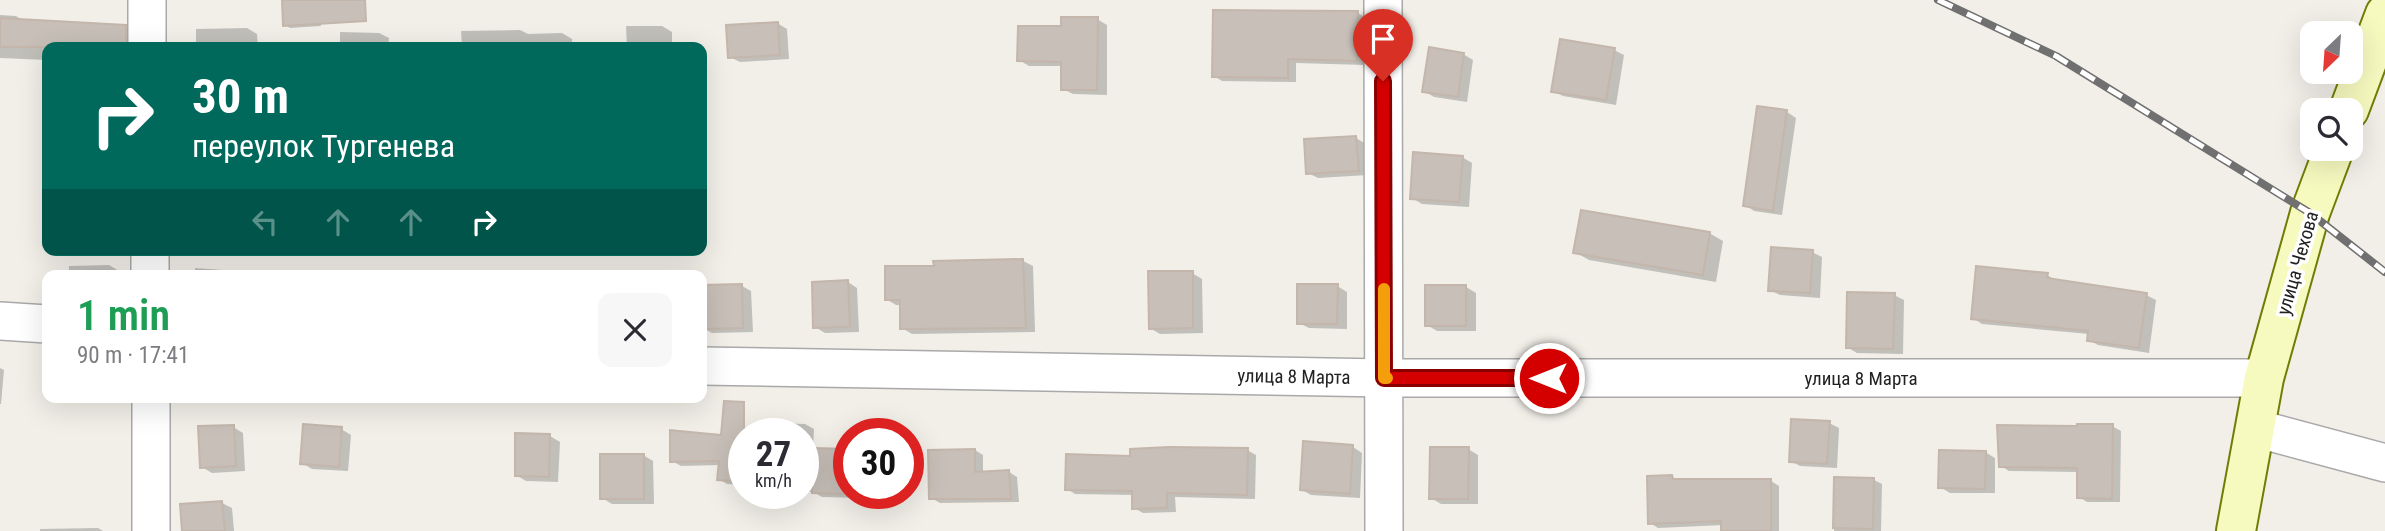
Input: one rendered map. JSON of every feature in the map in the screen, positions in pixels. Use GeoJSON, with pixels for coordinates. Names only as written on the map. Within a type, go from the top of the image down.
{"type":"FeatureCollection","features":[{"type":"Feature","properties":{"kind":"street"},"geometry":{"type":"LineString","coordinates":[[147,0],[147,42]]}},
{"type":"Feature","properties":{"kind":"street"},"geometry":{"type":"LineString","coordinates":[[1383,0],[1384,531]]}},
{"type":"Feature","properties":{"kind":"street"},"geometry":{"type":"LineString","coordinates":[[2369,0],[2385,7]]}},
{"type":"Feature","properties":{"kind":"street"},"geometry":{"type":"LineString","coordinates":[[2354,98],[2385,14]]}},
{"type":"Feature","properties":{"kind":"street","name":"улица Чехова"},"geometry":{"type":"LineString","coordinates":[[2236,531],[2264,379],[2310,213],[2330,161]]}},
{"type":"Feature","properties":{"kind":"street"},"geometry":{"type":"LineString","coordinates":[[0,321],[42,324]]}},
{"type":"Feature","properties":{"kind":"street","name":"улица 8 Марта"},"geometry":{"type":"LineString","coordinates":[[707,366],[1384,378],[2264,379]]}},
{"type":"Feature","properties":{"kind":"street"},"geometry":{"type":"LineString","coordinates":[[150,403],[151,531]]}},
{"type":"Feature","properties":{"kind":"street"},"geometry":{"type":"LineString","coordinates":[[2255,428],[2385,463]]}},
{"type":"Feature","properties":{"kind":"building"},"geometry":{"type":"Polygon","coordinates":[[[282,0],[365,0],[366,21],[283,26],[282,0]]]}},
{"type":"Feature","properties":{"kind":"building"},"geometry":{"type":"Polygon","coordinates":[[[1213,10],[1358,11],[1357,61],[1288,59],[1288,78],[1212,77],[1213,10]]]}},
{"type":"Feature","properties":{"kind":"building"},"geometry":{"type":"Polygon","coordinates":[[[1061,17],[1098,17],[1097,90],[1061,90],[1061,62],[1017,61],[1018,26],[1061,26],[1061,17]]]}},
{"type":"Feature","properties":{"kind":"building"},"geometry":{"type":"Polygon","coordinates":[[[0,18],[126,25],[126,42],[42,42],[42,47],[0,47],[0,18]]]}},
{"type":"Feature","properties":{"kind":"building"},"geometry":{"type":"Polygon","coordinates":[[[778,22],[780,55],[728,58],[726,25],[778,22]]]}},
{"type":"Feature","properties":{"kind":"building"},"geometry":{"type":"Polygon","coordinates":[[[1560,39],[1615,48],[1606,100],[1551,92],[1560,39]]]}},
{"type":"Feature","properties":{"kind":"building"},"geometry":{"type":"Polygon","coordinates":[[[1429,47],[1464,53],[1458,97],[1422,92],[1429,47]]]}},
{"type":"Feature","properties":{"kind":"building"},"geometry":{"type":"Polygon","coordinates":[[[1757,106],[1787,110],[1773,211],[1743,206],[1757,106]]]}},
{"type":"Feature","properties":{"kind":"building"},"geometry":{"type":"Polygon","coordinates":[[[1356,136],[1359,171],[1306,174],[1304,139],[1356,136]]]}},
{"type":"Feature","properties":{"kind":"building"},"geometry":{"type":"Polygon","coordinates":[[[1413,152],[1463,156],[1459,202],[1410,199],[1413,152]]]}},
{"type":"Feature","properties":{"kind":"building"},"geometry":{"type":"Polygon","coordinates":[[[1581,210],[1710,232],[1703,275],[1573,253],[1581,210]]]}},
{"type":"Feature","properties":{"kind":"building"},"geometry":{"type":"Polygon","coordinates":[[[1771,247],[1813,250],[1810,293],[1768,291],[1771,247]]]}},
{"type":"Feature","properties":{"kind":"building"},"geometry":{"type":"Polygon","coordinates":[[[1023,259],[1026,328],[900,329],[900,300],[885,300],[885,266],[934,266],[933,261],[1023,259]]]}},
{"type":"Feature","properties":{"kind":"building"},"geometry":{"type":"Polygon","coordinates":[[[1976,266],[2048,273],[2047,278],[2147,293],[2139,348],[2087,341],[2088,331],[1971,319],[1976,266]]]}},
{"type":"Feature","properties":{"kind":"building"},"geometry":{"type":"Polygon","coordinates":[[[1148,271],[1193,271],[1193,328],[1149,329],[1148,271]]]}},
{"type":"Feature","properties":{"kind":"building"},"geometry":{"type":"Polygon","coordinates":[[[848,280],[850,327],[813,328],[812,282],[848,280]]]}},
{"type":"Feature","properties":{"kind":"building"},"geometry":{"type":"Polygon","coordinates":[[[742,284],[743,328],[707,329],[707,285],[742,284]]]}},
{"type":"Feature","properties":{"kind":"building"},"geometry":{"type":"Polygon","coordinates":[[[1297,284],[1338,284],[1337,324],[1297,324],[1297,284]]]}},
{"type":"Feature","properties":{"kind":"building"},"geometry":{"type":"Polygon","coordinates":[[[1425,285],[1466,285],[1466,326],[1425,326],[1425,285]]]}},
{"type":"Feature","properties":{"kind":"building"},"geometry":{"type":"Polygon","coordinates":[[[1847,292],[1895,293],[1893,349],[1846,348],[1847,292]]]}},
{"type":"Feature","properties":{"kind":"building"},"geometry":{"type":"Polygon","coordinates":[[[724,401],[744,402],[744,418],[728,418],[728,481],[717,480],[719,461],[670,462],[670,430],[721,435],[724,401]]]}},
{"type":"Feature","properties":{"kind":"building"},"geometry":{"type":"Polygon","coordinates":[[[1791,419],[1830,421],[1827,464],[1789,462],[1791,419]]]}},
{"type":"Feature","properties":{"kind":"building"},"geometry":{"type":"Polygon","coordinates":[[[303,424],[342,427],[339,467],[300,464],[303,424]]]}},
{"type":"Feature","properties":{"kind":"building"},"geometry":{"type":"Polygon","coordinates":[[[2113,424],[2112,499],[2077,498],[2077,468],[1999,467],[1997,425],[2113,424]]]}},
{"type":"Feature","properties":{"kind":"building"},"geometry":{"type":"Polygon","coordinates":[[[234,425],[236,466],[200,468],[198,426],[234,425]]]}},
{"type":"Feature","properties":{"kind":"building"},"geometry":{"type":"Polygon","coordinates":[[[515,433],[550,434],[549,477],[515,476],[515,433]]]}},
{"type":"Feature","properties":{"kind":"building"},"geometry":{"type":"Polygon","coordinates":[[[1303,441],[1353,445],[1350,494],[1300,490],[1303,441]]]}},
{"type":"Feature","properties":{"kind":"building"},"geometry":{"type":"Polygon","coordinates":[[[1430,447],[1469,447],[1468,499],[1429,499],[1430,447]]]}},
{"type":"Feature","properties":{"kind":"building"},"geometry":{"type":"Polygon","coordinates":[[[819,448],[833,449],[833,494],[819,493],[819,448]]]}},
{"type":"Feature","properties":{"kind":"building"},"geometry":{"type":"Polygon","coordinates":[[[1248,448],[1247,495],[1167,493],[1167,508],[1132,509],[1132,491],[1065,490],[1066,454],[1130,456],[1130,449],[1248,448]]]}},
{"type":"Feature","properties":{"kind":"building"},"geometry":{"type":"Polygon","coordinates":[[[975,449],[975,472],[1009,470],[1011,499],[929,499],[928,450],[975,449]]]}},
{"type":"Feature","properties":{"kind":"building"},"geometry":{"type":"Polygon","coordinates":[[[1939,450],[1986,451],[1985,489],[1938,488],[1939,450]]]}},
{"type":"Feature","properties":{"kind":"building"},"geometry":{"type":"Polygon","coordinates":[[[600,454],[644,454],[644,499],[600,499],[600,454]]]}},
{"type":"Feature","properties":{"kind":"building"},"geometry":{"type":"Polygon","coordinates":[[[1672,475],[1673,479],[1771,479],[1771,531],[1721,531],[1721,521],[1648,524],[1647,476],[1672,475]]]}},
{"type":"Feature","properties":{"kind":"building"},"geometry":{"type":"Polygon","coordinates":[[[1834,477],[1874,478],[1873,529],[1833,528],[1834,477]]]}},
{"type":"Feature","properties":{"kind":"building"},"geometry":{"type":"Polygon","coordinates":[[[222,501],[225,531],[182,531],[180,504],[222,501]]]}},
{"type":"Feature","properties":{"kind":"railway"},"geometry":{"type":"LineString","coordinates":[[1938,0],[2056,56],[2310,213],[2385,272]]}},
{"type":"Feature","properties":{"kind":"slow traffic"},"geometry":{"type":"LineString","coordinates":[[1384,289],[1384,378],[1387,378]]}},
{"type":"Feature","properties":{"kind":"route"},"geometry":{"type":"LineString","coordinates":[[1383,81],[1384,378],[1549,378]]}}]}
